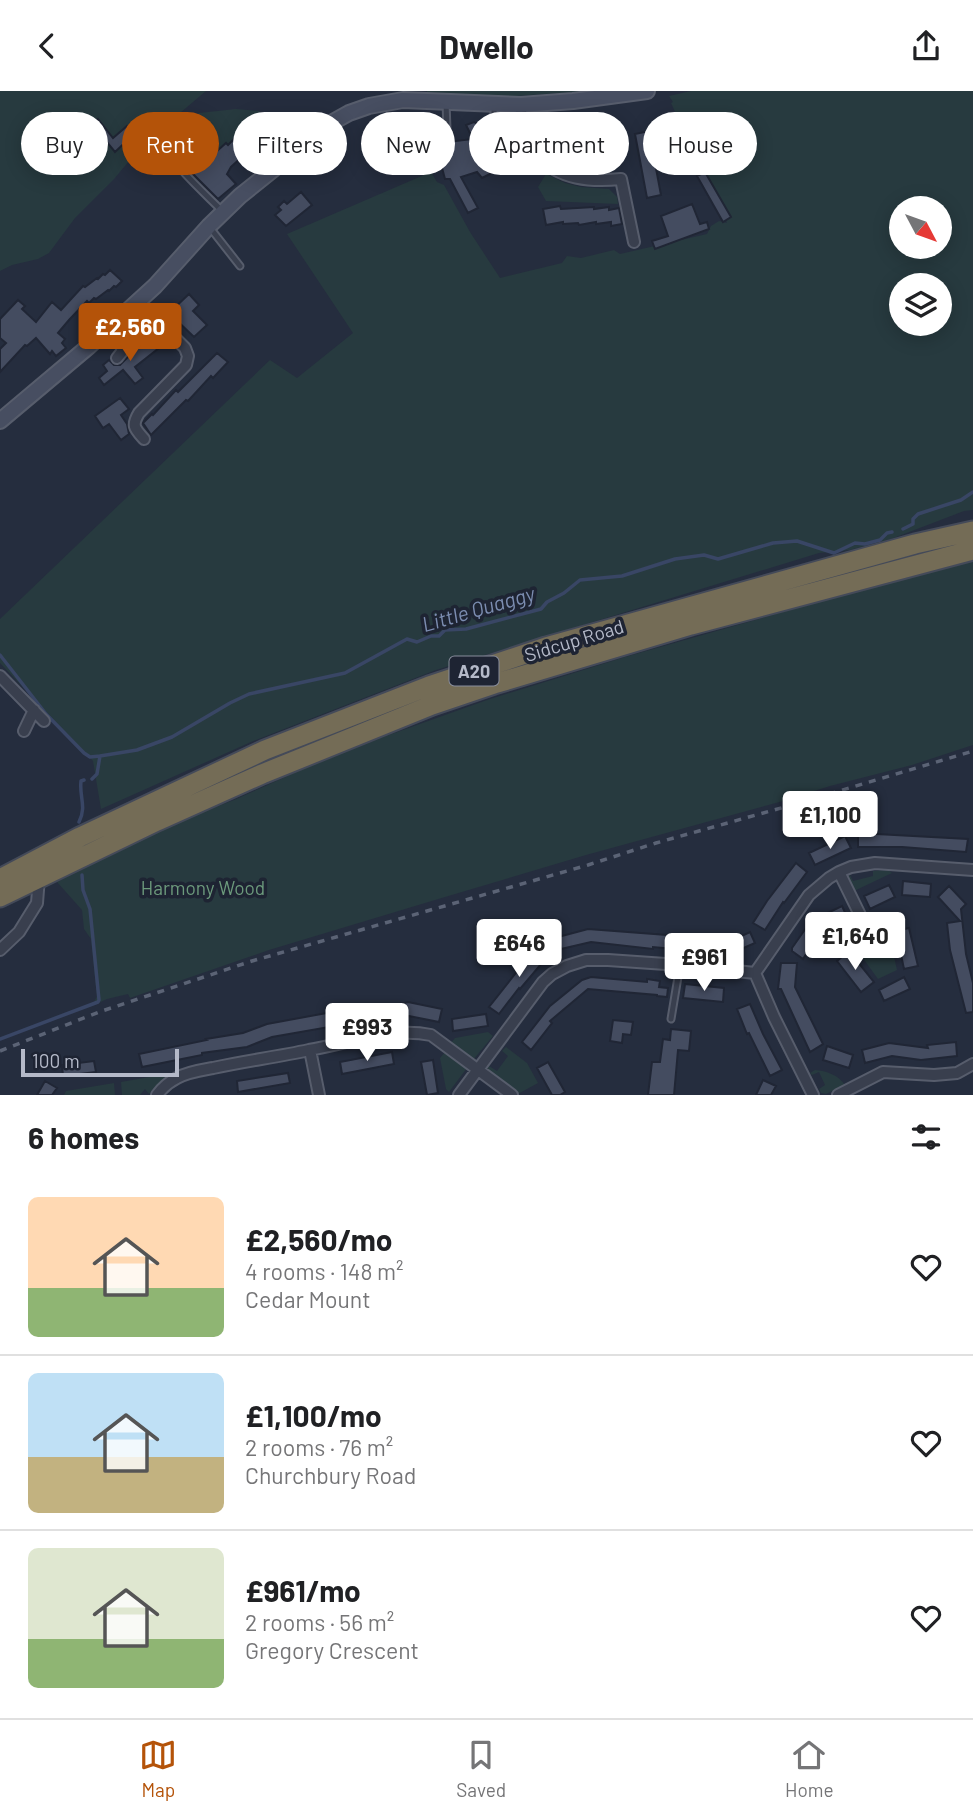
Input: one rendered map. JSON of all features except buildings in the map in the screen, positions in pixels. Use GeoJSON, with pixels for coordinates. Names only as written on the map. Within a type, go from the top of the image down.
{"type":"FeatureCollection","features":[{"type":"Feature","properties":{"kind":"highway","name":"Sidcup Road"},"geometry":{"type":"LineString","coordinates":[[0,879],[80,837],[265,750],[429,686],[546,647],[915,544],[973,531]]}},
{"type":"Feature","properties":{"kind":"highway","name":"Sidcup Road"},"geometry":{"type":"LineString","coordinates":[[0,897],[262,774],[432,705],[691,625],[973,550]]}},
{"type":"Feature","properties":{"kind":"street"},"geometry":{"type":"LineString","coordinates":[[0,421],[155,286],[240,196],[331,123],[349,113],[400,96],[430,98],[446,103],[520,105],[647,91]]}},
{"type":"Feature","properties":{"kind":"street"},"geometry":{"type":"LineString","coordinates":[[520,105],[524,138],[543,163],[559,173],[590,181],[621,179],[634,242]]}},
{"type":"Feature","properties":{"kind":"street"},"geometry":{"type":"LineString","coordinates":[[138,301],[185,348],[188,356],[186,365],[134,421],[135,428],[144,439]]}},
{"type":"Feature","properties":{"kind":"street"},"geometry":{"type":"LineString","coordinates":[[117,358],[129,336],[154,316]]}},
{"type":"Feature","properties":{"kind":"street"},"geometry":{"type":"LineString","coordinates":[[0,676],[44,721]]}},
{"type":"Feature","properties":{"kind":"street"},"geometry":{"type":"LineString","coordinates":[[24,731],[34,710]]}},
{"type":"Feature","properties":{"kind":"street"},"geometry":{"type":"LineString","coordinates":[[755,973],[809,895],[839,872],[875,863],[973,870]]}},
{"type":"Feature","properties":{"kind":"street"},"geometry":{"type":"LineString","coordinates":[[839,872],[865,925]]}},
{"type":"Feature","properties":{"kind":"street"},"geometry":{"type":"LineString","coordinates":[[0,950],[19,932],[37,903],[40,877]]}},
{"type":"Feature","properties":{"kind":"street"},"geometry":{"type":"LineString","coordinates":[[459,1095],[543,982],[558,970],[586,960],[608,960],[755,973]]}},
{"type":"Feature","properties":{"kind":"street"},"geometry":{"type":"LineString","coordinates":[[755,973],[813,1095]]}},
{"type":"Feature","properties":{"kind":"street"},"geometry":{"type":"LineString","coordinates":[[157,1095],[161,1089],[188,1073],[364,1037],[417,1033],[431,1035],[512,1095]]}},
{"type":"Feature","properties":{"kind":"street"},"geometry":{"type":"LineString","coordinates":[[310,1050],[319,1095]]}},
{"type":"Feature","properties":{"kind":"street"},"geometry":{"type":"LineString","coordinates":[[838,1095],[883,1072],[934,1075],[957,1073],[973,1064]]}},
{"type":"Feature","properties":{"kind":"lane"},"geometry":{"type":"LineString","coordinates":[[446,103],[446,112]]}},
{"type":"Feature","properties":{"kind":"lane"},"geometry":{"type":"LineString","coordinates":[[494,112],[495,105]]}},
{"type":"Feature","properties":{"kind":"lane"},"geometry":{"type":"LineString","coordinates":[[188,175],[223,212]]}},
{"type":"Feature","properties":{"kind":"lane"},"geometry":{"type":"LineString","coordinates":[[209,226],[240,265]]}},
{"type":"Feature","properties":{"kind":"lane"},"geometry":{"type":"LineString","coordinates":[[671,1019],[680,965]]}},
{"type":"Feature","properties":{"kind":"green space"},"geometry":{"type":"Polygon","coordinates":[[[0,91],[206,91],[181,112],[122,112],[122,169],[75,218],[49,253],[0,271],[0,91]]]}},
{"type":"Feature","properties":{"kind":"green space"},"geometry":{"type":"Polygon","coordinates":[[[427,91],[593,91],[499,97],[427,91]]]}},
{"type":"Feature","properties":{"kind":"green space"},"geometry":{"type":"Polygon","coordinates":[[[691,91],[973,91],[973,510],[891,539],[850,550],[819,553],[436,670],[251,742],[101,809],[93,761],[0,663],[0,619],[270,360],[297,378],[353,333],[287,234],[424,175],[433,175],[437,182],[444,185],[500,278],[562,263],[567,256],[581,258],[614,250],[620,254],[707,234],[711,226],[719,221],[727,223],[705,175],[757,175],[757,112],[675,112],[671,103],[673,102],[669,96],[691,91]]]}},
{"type":"Feature","properties":{"kind":"green space"},"geometry":{"type":"Polygon","coordinates":[[[236,109],[260,112],[233,112],[233,141],[219,151],[219,112],[208,112],[236,109]]]}},
{"type":"Feature","properties":{"kind":"green space"},"geometry":{"type":"Polygon","coordinates":[[[548,175],[581,187],[609,189],[617,197],[618,204],[546,201],[538,187],[548,175]]]}},
{"type":"Feature","properties":{"kind":"green space","name":"Harmony Wood"},"geometry":{"type":"Polygon","coordinates":[[[973,558],[973,745],[912,765],[586,855],[269,950],[130,998],[128,994],[92,1006],[97,996],[91,939],[84,929],[82,910],[57,882],[187,818],[386,736],[490,699],[625,657],[973,558]]]}},
{"type":"Feature","properties":{"kind":"green space"},"geometry":{"type":"Polygon","coordinates":[[[888,870],[892,873],[854,891],[848,878],[850,875],[853,881],[873,876],[873,871],[888,870]]]}},
{"type":"Feature","properties":{"kind":"green space"},"geometry":{"type":"Polygon","coordinates":[[[875,927],[888,930],[897,970],[878,979],[854,946],[860,936],[866,938],[872,935],[875,927]]]}},
{"type":"Feature","properties":{"kind":"green space"},"geometry":{"type":"Polygon","coordinates":[[[488,1032],[493,1036],[473,1060],[451,1043],[455,1038],[488,1032]]]}},
{"type":"Feature","properties":{"kind":"green space"},"geometry":{"type":"Polygon","coordinates":[[[506,1047],[527,1063],[538,1083],[516,1095],[485,1072],[489,1066],[497,1071],[508,1056],[502,1051],[506,1047]]]}},
{"type":"Feature","properties":{"kind":"green space"},"geometry":{"type":"Polygon","coordinates":[[[445,1052],[467,1068],[449,1092],[446,1089],[440,1058],[445,1052]]]}},
{"type":"Feature","properties":{"kind":"green space"},"geometry":{"type":"Polygon","coordinates":[[[815,1070],[832,1074],[845,1085],[826,1094],[821,1093],[819,1089],[825,1085],[819,1072],[812,1075],[810,1073],[815,1070]]]}},
{"type":"Feature","properties":{"kind":"green space"},"geometry":{"type":"Polygon","coordinates":[[[172,1073],[149,1094],[145,1089],[140,1095],[122,1095],[121,1082],[172,1073]]]}},
{"type":"Feature","properties":{"kind":"green space"},"geometry":{"type":"Polygon","coordinates":[[[114,1083],[115,1095],[64,1095],[66,1091],[114,1083]]]}},
{"type":"Feature","properties":{"kind":"waterway"},"geometry":{"type":"LineString","coordinates":[[903,529],[913,524],[913,519],[918,514],[961,500],[973,492]]}},
{"type":"Feature","properties":{"kind":"waterway","name":"Little Quaggy"},"geometry":{"type":"LineString","coordinates":[[92,779],[97,774],[100,756],[137,750],[172,737],[249,694],[345,673],[407,639],[417,642],[431,636],[439,636],[445,630],[466,629],[541,609],[580,580],[622,576],[675,559],[704,555],[718,559],[773,543],[797,541],[834,553],[855,543],[865,544],[880,540],[892,532]]}},
{"type":"Feature","properties":{"kind":"waterway"},"geometry":{"type":"LineString","coordinates":[[0,655],[46,714],[84,753],[90,757],[100,756]]}},
{"type":"Feature","properties":{"kind":"waterway","name":"Little Quaggy"},"geometry":{"type":"LineString","coordinates":[[79,822],[83,806],[81,781],[84,780]]}},
{"type":"Feature","properties":{"kind":"waterway","name":"Little Quaggy"},"geometry":{"type":"LineString","coordinates":[[0,1039],[98,1002],[90,909],[83,890],[82,875]]}},
{"type":"Feature","properties":{"kind":"railway"},"geometry":{"type":"LineString","coordinates":[[0,1051],[99,1012],[252,961],[973,751]]}}]}
